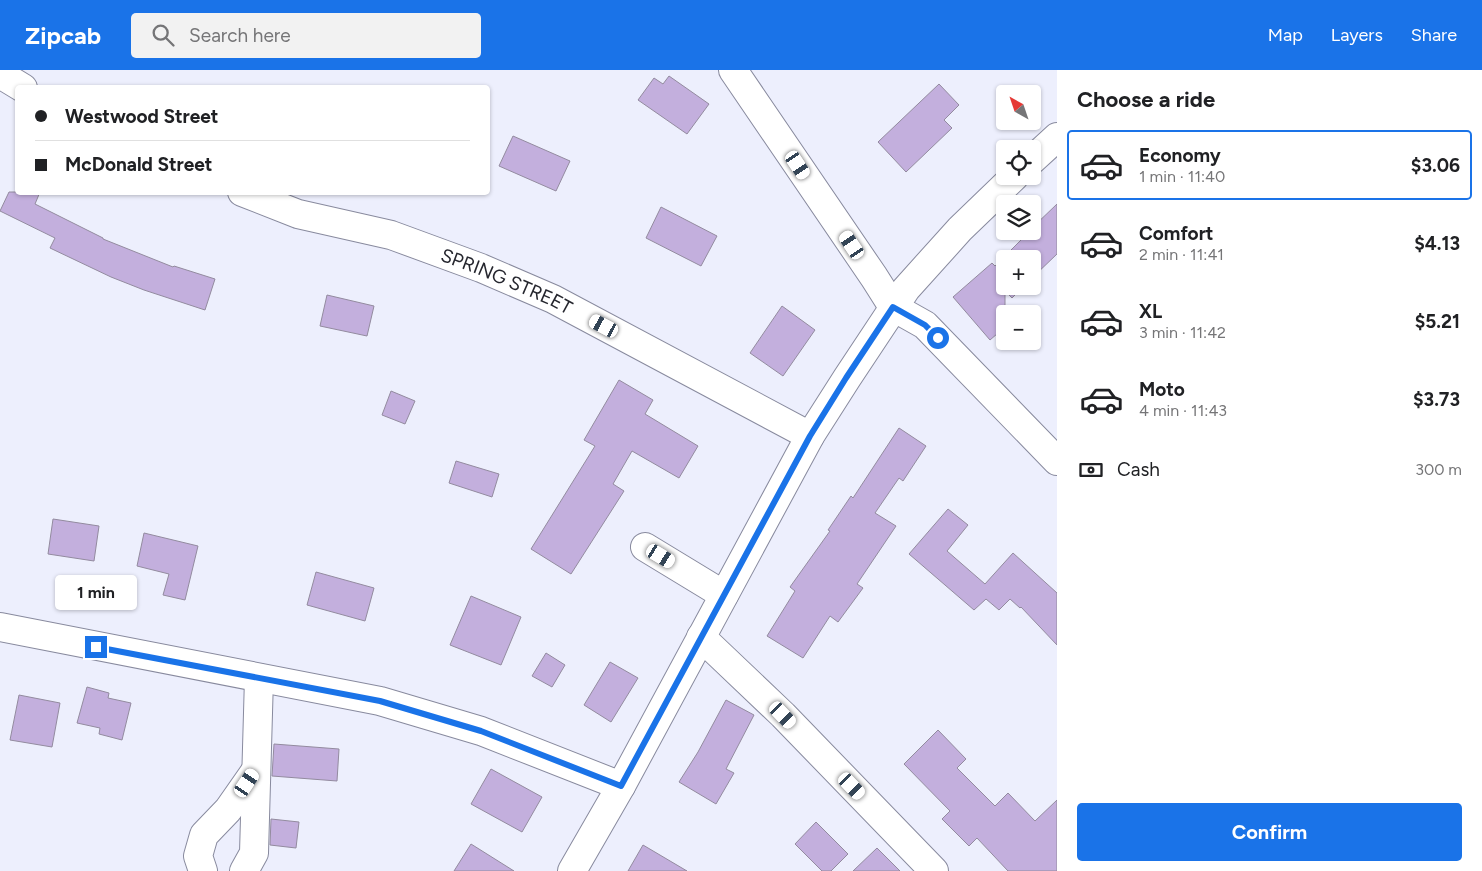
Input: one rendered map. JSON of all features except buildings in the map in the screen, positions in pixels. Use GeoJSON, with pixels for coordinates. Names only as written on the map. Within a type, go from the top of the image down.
{"type":"FeatureCollection","features":[{"type":"Feature","properties":{"kind":"street"},"geometry":{"type":"LineString","coordinates":[[733,70],[893,307],[925,325],[1057,461]]}},
{"type":"Feature","properties":{"kind":"street"},"geometry":{"type":"LineString","coordinates":[[0,74],[18,85]]}},
{"type":"Feature","properties":{"kind":"street"},"geometry":{"type":"LineString","coordinates":[[1041,152],[1057,137]]}},
{"type":"Feature","properties":{"kind":"street"},"geometry":{"type":"LineString","coordinates":[[572,871],[621,786],[810,436],[846,378],[906,288],[960,229],[1006,185]]}},
{"type":"Feature","properties":{"kind":"street","name":"SPRING STREET"},"geometry":{"type":"LineString","coordinates":[[250,195],[298,214],[391,235],[482,268],[553,299],[810,436]]}},
{"type":"Feature","properties":{"kind":"street"},"geometry":{"type":"LineString","coordinates":[[645,547],[724,595]]}},
{"type":"Feature","properties":{"kind":"street"},"geometry":{"type":"LineString","coordinates":[[0,627],[380,701],[481,731],[621,786]]}},
{"type":"Feature","properties":{"kind":"street"},"geometry":{"type":"LineString","coordinates":[[701,637],[783,715],[934,871]]}},
{"type":"Feature","properties":{"kind":"street"},"geometry":{"type":"LineString","coordinates":[[244,871],[254,853],[259,678]]}},
{"type":"Feature","properties":{"kind":"street"},"geometry":{"type":"LineString","coordinates":[[204,871],[198,856],[204,835],[228,810],[256,770]]}},
{"type":"Feature","properties":{"kind":"route"},"geometry":{"type":"LineString","coordinates":[[96,647],[380,701],[481,731],[621,786],[810,436],[893,307],[925,325],[938,338]]}}]}
